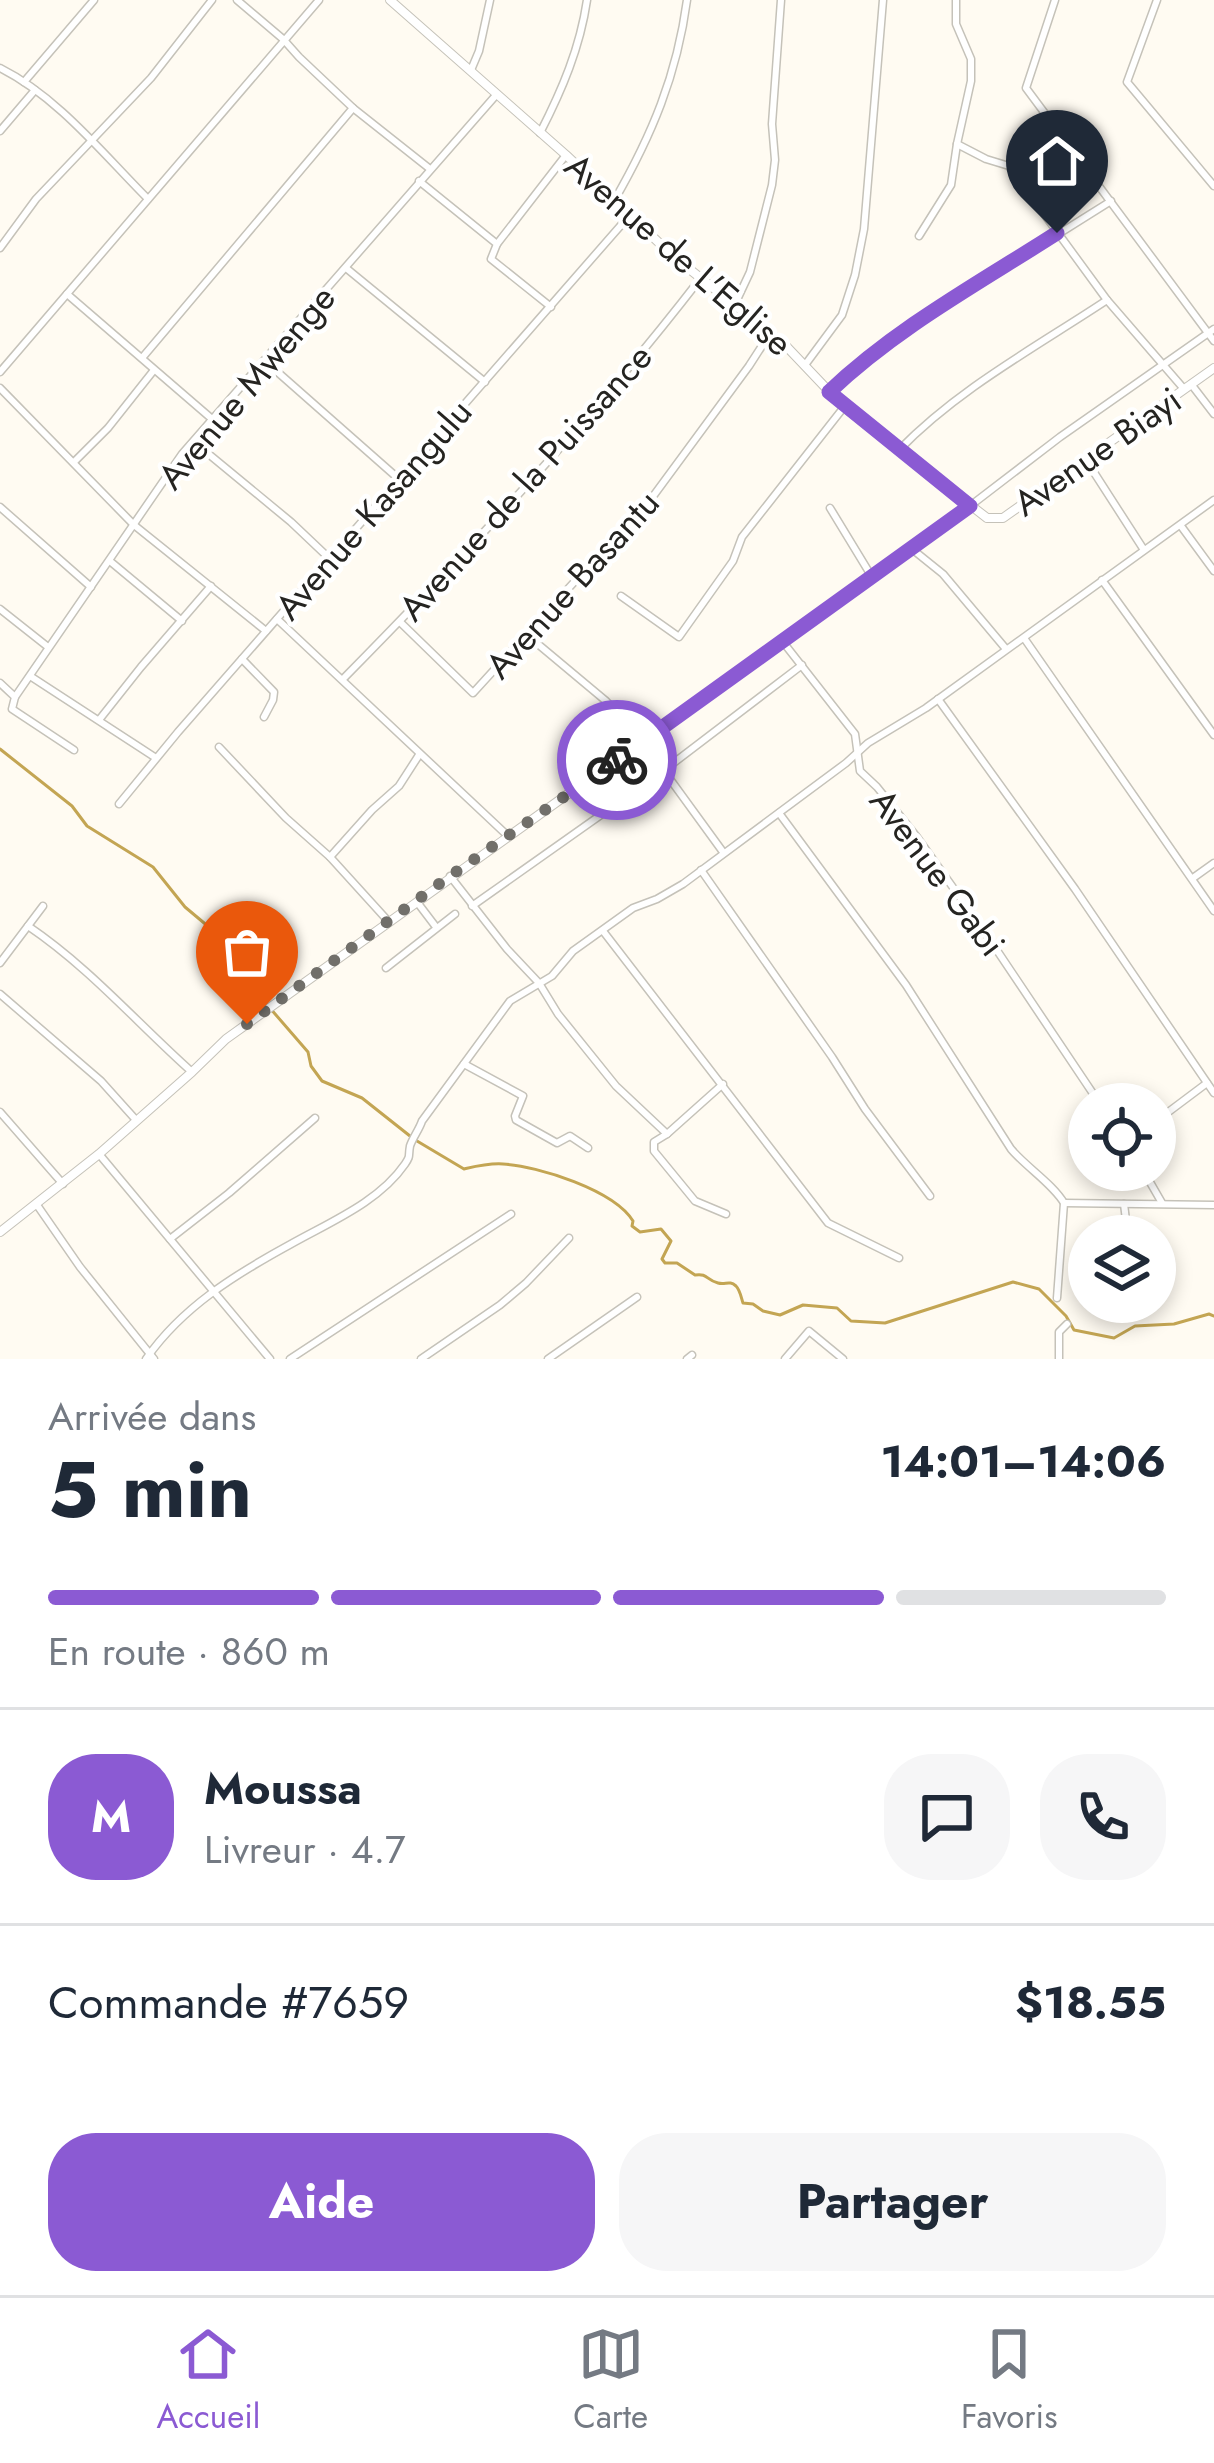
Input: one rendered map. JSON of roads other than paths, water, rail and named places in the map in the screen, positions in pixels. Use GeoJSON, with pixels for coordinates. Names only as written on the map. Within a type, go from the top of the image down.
{"type":"FeatureCollection","features":[{"type":"Feature","properties":{"kind":"street"},"geometry":{"type":"LineString","coordinates":[[24,82],[94,0]]}},
{"type":"Feature","properties":{"kind":"street"},"geometry":{"type":"LineString","coordinates":[[0,248],[36,199],[151,78],[212,0]]}},
{"type":"Feature","properties":{"kind":"street"},"geometry":{"type":"LineString","coordinates":[[237,0],[353,108],[430,169]]}},
{"type":"Feature","properties":{"kind":"street"},"geometry":{"type":"LineString","coordinates":[[0,372],[319,0]]}},
{"type":"Feature","properties":{"kind":"street","name":"Avenue de L'Eglise"},"geometry":{"type":"LineString","coordinates":[[390,0],[700,279],[771,332],[844,407],[970,506]]}},
{"type":"Feature","properties":{"kind":"street"},"geometry":{"type":"LineString","coordinates":[[471,70],[490,0]]}},
{"type":"Feature","properties":{"kind":"street"},"geometry":{"type":"LineString","coordinates":[[540,133],[568,74],[587,0]]}},
{"type":"Feature","properties":{"kind":"street"},"geometry":{"type":"LineString","coordinates":[[614,201],[638,160],[670,83],[687,0]]}},
{"type":"Feature","properties":{"kind":"street"},"geometry":{"type":"LineString","coordinates":[[735,304],[750,272],[772,185],[781,0]]}},
{"type":"Feature","properties":{"kind":"street"},"geometry":{"type":"LineString","coordinates":[[805,365],[842,315],[855,275],[864,229],[883,0]]}},
{"type":"Feature","properties":{"kind":"street"},"geometry":{"type":"LineString","coordinates":[[919,236],[951,185],[973,68],[956,24],[956,0]]}},
{"type":"Feature","properties":{"kind":"street"},"geometry":{"type":"LineString","coordinates":[[1054,0],[1026,88],[1214,341]]}},
{"type":"Feature","properties":{"kind":"street"},"geometry":{"type":"LineString","coordinates":[[1157,0],[1127,82],[1214,186]]}},
{"type":"Feature","properties":{"kind":"street"},"geometry":{"type":"LineString","coordinates":[[0,68],[34,90],[148,199]]}},
{"type":"Feature","properties":{"kind":"street"},"geometry":{"type":"LineString","coordinates":[[0,131],[34,90]]}},
{"type":"Feature","properties":{"kind":"street","name":"Avenue Mwenge"},"geometry":{"type":"LineString","coordinates":[[15,697],[167,474],[497,94]]}},
{"type":"Feature","properties":{"kind":"street"},"geometry":{"type":"LineString","coordinates":[[142,358],[353,108]]}},
{"type":"Feature","properties":{"kind":"street"},"geometry":{"type":"LineString","coordinates":[[957,144],[1009,166],[1107,300],[1214,415]]}},
{"type":"Feature","properties":{"kind":"street"},"geometry":{"type":"LineString","coordinates":[[551,307],[491,259],[497,244],[566,155]]}},
{"type":"Feature","properties":{"kind":"street"},"geometry":{"type":"LineString","coordinates":[[419,181],[497,244]]}},
{"type":"Feature","properties":{"kind":"street"},"geometry":{"type":"LineString","coordinates":[[829,392],[899,334],[1112,201]]}},
{"type":"Feature","properties":{"kind":"street","name":"Avenue Kasangulu"},"geometry":{"type":"LineString","coordinates":[[119,804],[629,216]]}},
{"type":"Feature","properties":{"kind":"street"},"geometry":{"type":"LineString","coordinates":[[346,268],[485,382]]}},
{"type":"Feature","properties":{"kind":"street","name":"Avenue de la Puissance"},"geometry":{"type":"LineString","coordinates":[[343,679],[446,576],[700,279]]}},
{"type":"Feature","properties":{"kind":"street"},"geometry":{"type":"LineString","coordinates":[[67,294],[212,418]]}},
{"type":"Feature","properties":{"kind":"street"},"geometry":{"type":"LineString","coordinates":[[899,450],[957,398],[1107,300]]}},
{"type":"Feature","properties":{"kind":"street"},"geometry":{"type":"LineString","coordinates":[[970,506],[1211,331]]}},
{"type":"Feature","properties":{"kind":"street","name":"Avenue Basantu"},"geometry":{"type":"LineString","coordinates":[[400,622],[472,693],[587,568],[615,548],[636,523],[771,332]]}},
{"type":"Feature","properties":{"kind":"street"},"geometry":{"type":"LineString","coordinates":[[265,361],[400,480]]}},
{"type":"Feature","properties":{"kind":"street","name":"Avenue Biayi"},"geometry":{"type":"LineString","coordinates":[[0,1232],[99,1154],[226,1039],[450,876],[970,506],[998,520],[1214,368]]}},
{"type":"Feature","properties":{"kind":"street"},"geometry":{"type":"LineString","coordinates":[[74,462],[154,370]]}},
{"type":"Feature","properties":{"kind":"street"},"geometry":{"type":"LineString","coordinates":[[0,388],[134,525],[266,631]]}},
{"type":"Feature","properties":{"kind":"street"},"geometry":{"type":"LineString","coordinates":[[621,596],[679,637],[733,561],[742,537],[844,407]]}},
{"type":"Feature","properties":{"kind":"street"},"geometry":{"type":"LineString","coordinates":[[194,442],[330,559]]}},
{"type":"Feature","properties":{"kind":"street"},"geometry":{"type":"LineString","coordinates":[[1086,460],[1144,550]]}},
{"type":"Feature","properties":{"kind":"street"},"geometry":{"type":"LineString","coordinates":[[37,1205],[150,1357],[199,1301],[362,1204],[406,1163],[422,1121],[510,1001],[552,976],[577,948],[633,908],[676,889],[857,752],[1214,500]]}},
{"type":"Feature","properties":{"kind":"street"},"geometry":{"type":"LineString","coordinates":[[0,507],[91,587]]}},
{"type":"Feature","properties":{"kind":"street"},"geometry":{"type":"LineString","coordinates":[[830,508],[872,577]]}},
{"type":"Feature","properties":{"kind":"street"},"geometry":{"type":"LineString","coordinates":[[1180,525],[1214,572]]}},
{"type":"Feature","properties":{"kind":"street"},"geometry":{"type":"LineString","coordinates":[[912,549],[943,574],[1006,649]]}},
{"type":"Feature","properties":{"kind":"street"},"geometry":{"type":"LineString","coordinates":[[110,561],[182,621]]}},
{"type":"Feature","properties":{"kind":"street"},"geometry":{"type":"LineString","coordinates":[[1102,580],[1214,735]]}},
{"type":"Feature","properties":{"kind":"street"},"geometry":{"type":"LineString","coordinates":[[99,721],[211,586]]}},
{"type":"Feature","properties":{"kind":"street"},"geometry":{"type":"LineString","coordinates":[[0,609],[48,647]]}},
{"type":"Feature","properties":{"kind":"street"},"geometry":{"type":"LineString","coordinates":[[277,619],[509,836]]}},
{"type":"Feature","properties":{"kind":"street"},"geometry":{"type":"LineString","coordinates":[[527,635],[593,688],[643,742],[723,852]]}},
{"type":"Feature","properties":{"kind":"street"},"geometry":{"type":"LineString","coordinates":[[1023,637],[1214,910]]}},
{"type":"Feature","properties":{"kind":"street","name":"Avenue Gabi"},"geometry":{"type":"LineString","coordinates":[[782,642],[855,734],[860,771],[916,837],[1086,1083]]}},
{"type":"Feature","properties":{"kind":"street"},"geometry":{"type":"LineString","coordinates":[[242,659],[274,692],[264,717]]}},
{"type":"Feature","properties":{"kind":"street"},"geometry":{"type":"LineString","coordinates":[[472,906],[663,771],[802,665]]}},
{"type":"Feature","properties":{"kind":"street"},"geometry":{"type":"LineString","coordinates":[[30,676],[156,758]]}},
{"type":"Feature","properties":{"kind":"street"},"geometry":{"type":"LineString","coordinates":[[0,683],[15,697],[12,710],[74,750]]}},
{"type":"Feature","properties":{"kind":"street"},"geometry":{"type":"LineString","coordinates":[[938,699],[1214,1094]]}},
{"type":"Feature","properties":{"kind":"street"},"geometry":{"type":"LineString","coordinates":[[219,747],[389,922]]}},
{"type":"Feature","properties":{"kind":"street"},"geometry":{"type":"LineString","coordinates":[[330,857],[400,786],[419,755]]}},
{"type":"Feature","properties":{"kind":"street"},"geometry":{"type":"LineString","coordinates":[[779,813],[906,985],[1011,1149],[1064,1203],[1057,1298]]}},
{"type":"Feature","properties":{"kind":"street"},"geometry":{"type":"LineString","coordinates":[[1192,878],[1214,863]]}},
{"type":"Feature","properties":{"kind":"street"},"geometry":{"type":"LineString","coordinates":[[700,869],[930,1196]]}},
{"type":"Feature","properties":{"kind":"street"},"geometry":{"type":"LineString","coordinates":[[450,876],[616,1086],[667,1134]]}},
{"type":"Feature","properties":{"kind":"street"},"geometry":{"type":"LineString","coordinates":[[416,902],[437,928]]}},
{"type":"Feature","properties":{"kind":"street"},"geometry":{"type":"LineString","coordinates":[[0,963],[44,906]]}},
{"type":"Feature","properties":{"kind":"street"},"geometry":{"type":"LineString","coordinates":[[386,968],[455,914]]}},
{"type":"Feature","properties":{"kind":"street"},"geometry":{"type":"LineString","coordinates":[[28,926],[92,975],[192,1072]]}},
{"type":"Feature","properties":{"kind":"street"},"geometry":{"type":"LineString","coordinates":[[603,931],[828,1223],[898,1258]]}},
{"type":"Feature","properties":{"kind":"street"},"geometry":{"type":"LineString","coordinates":[[0,994],[101,1081],[136,1120]]}},
{"type":"Feature","properties":{"kind":"street"},"geometry":{"type":"LineString","coordinates":[[464,1064],[523,1096],[516,1120],[556,1143],[568,1136],[588,1148]]}},
{"type":"Feature","properties":{"kind":"street"},"geometry":{"type":"LineString","coordinates":[[1176,1106],[1207,1083]]}},
{"type":"Feature","properties":{"kind":"street"},"geometry":{"type":"LineString","coordinates":[[723,1084],[654,1142],[653,1151],[695,1201],[726,1214]]}},
{"type":"Feature","properties":{"kind":"street"},"geometry":{"type":"LineString","coordinates":[[0,1112],[63,1184]]}},
{"type":"Feature","properties":{"kind":"street"},"geometry":{"type":"LineString","coordinates":[[170,1239],[315,1118]]}},
{"type":"Feature","properties":{"kind":"street"},"geometry":{"type":"LineString","coordinates":[[99,1154],[270,1359]]}},
{"type":"Feature","properties":{"kind":"street"},"geometry":{"type":"LineString","coordinates":[[1155,1191],[1162,1203]]}},
{"type":"Feature","properties":{"kind":"street"},"geometry":{"type":"LineString","coordinates":[[1064,1203],[1214,1205]]}},
{"type":"Feature","properties":{"kind":"street"},"geometry":{"type":"LineString","coordinates":[[1124,1204],[1125,1215]]}},
{"type":"Feature","properties":{"kind":"street"},"geometry":{"type":"LineString","coordinates":[[290,1359],[511,1214]]}},
{"type":"Feature","properties":{"kind":"street"},"geometry":{"type":"LineString","coordinates":[[422,1359],[500,1305],[569,1238]]}},
{"type":"Feature","properties":{"kind":"street"},"geometry":{"type":"LineString","coordinates":[[548,1359],[637,1297]]}},
{"type":"Feature","properties":{"kind":"street"},"geometry":{"type":"LineString","coordinates":[[1059,1359],[1059,1332],[1067,1324]]}},
{"type":"Feature","properties":{"kind":"street"},"geometry":{"type":"LineString","coordinates":[[785,1359],[809,1330],[843,1359]]}},
{"type":"Feature","properties":{"kind":"waterway"},"geometry":{"type":"LineString","coordinates":[[0,749],[72,806],[87,826],[153,867],[185,907],[216,933],[263,1000],[308,1052],[322,1081],[362,1098],[410,1136]]}},
{"type":"Feature","properties":{"kind":"waterway"},"geometry":{"type":"LineString","coordinates":[[417,1141],[464,1169],[518,1166],[593,1190],[623,1210],[640,1232],[661,1229],[671,1241],[662,1259],[665,1263],[677,1263],[718,1283],[734,1284],[743,1303],[780,1315],[803,1305],[837,1308],[851,1321],[885,1323],[1013,1282],[1039,1289],[1074,1330],[1114,1338],[1135,1326],[1214,1316]]}}]}
